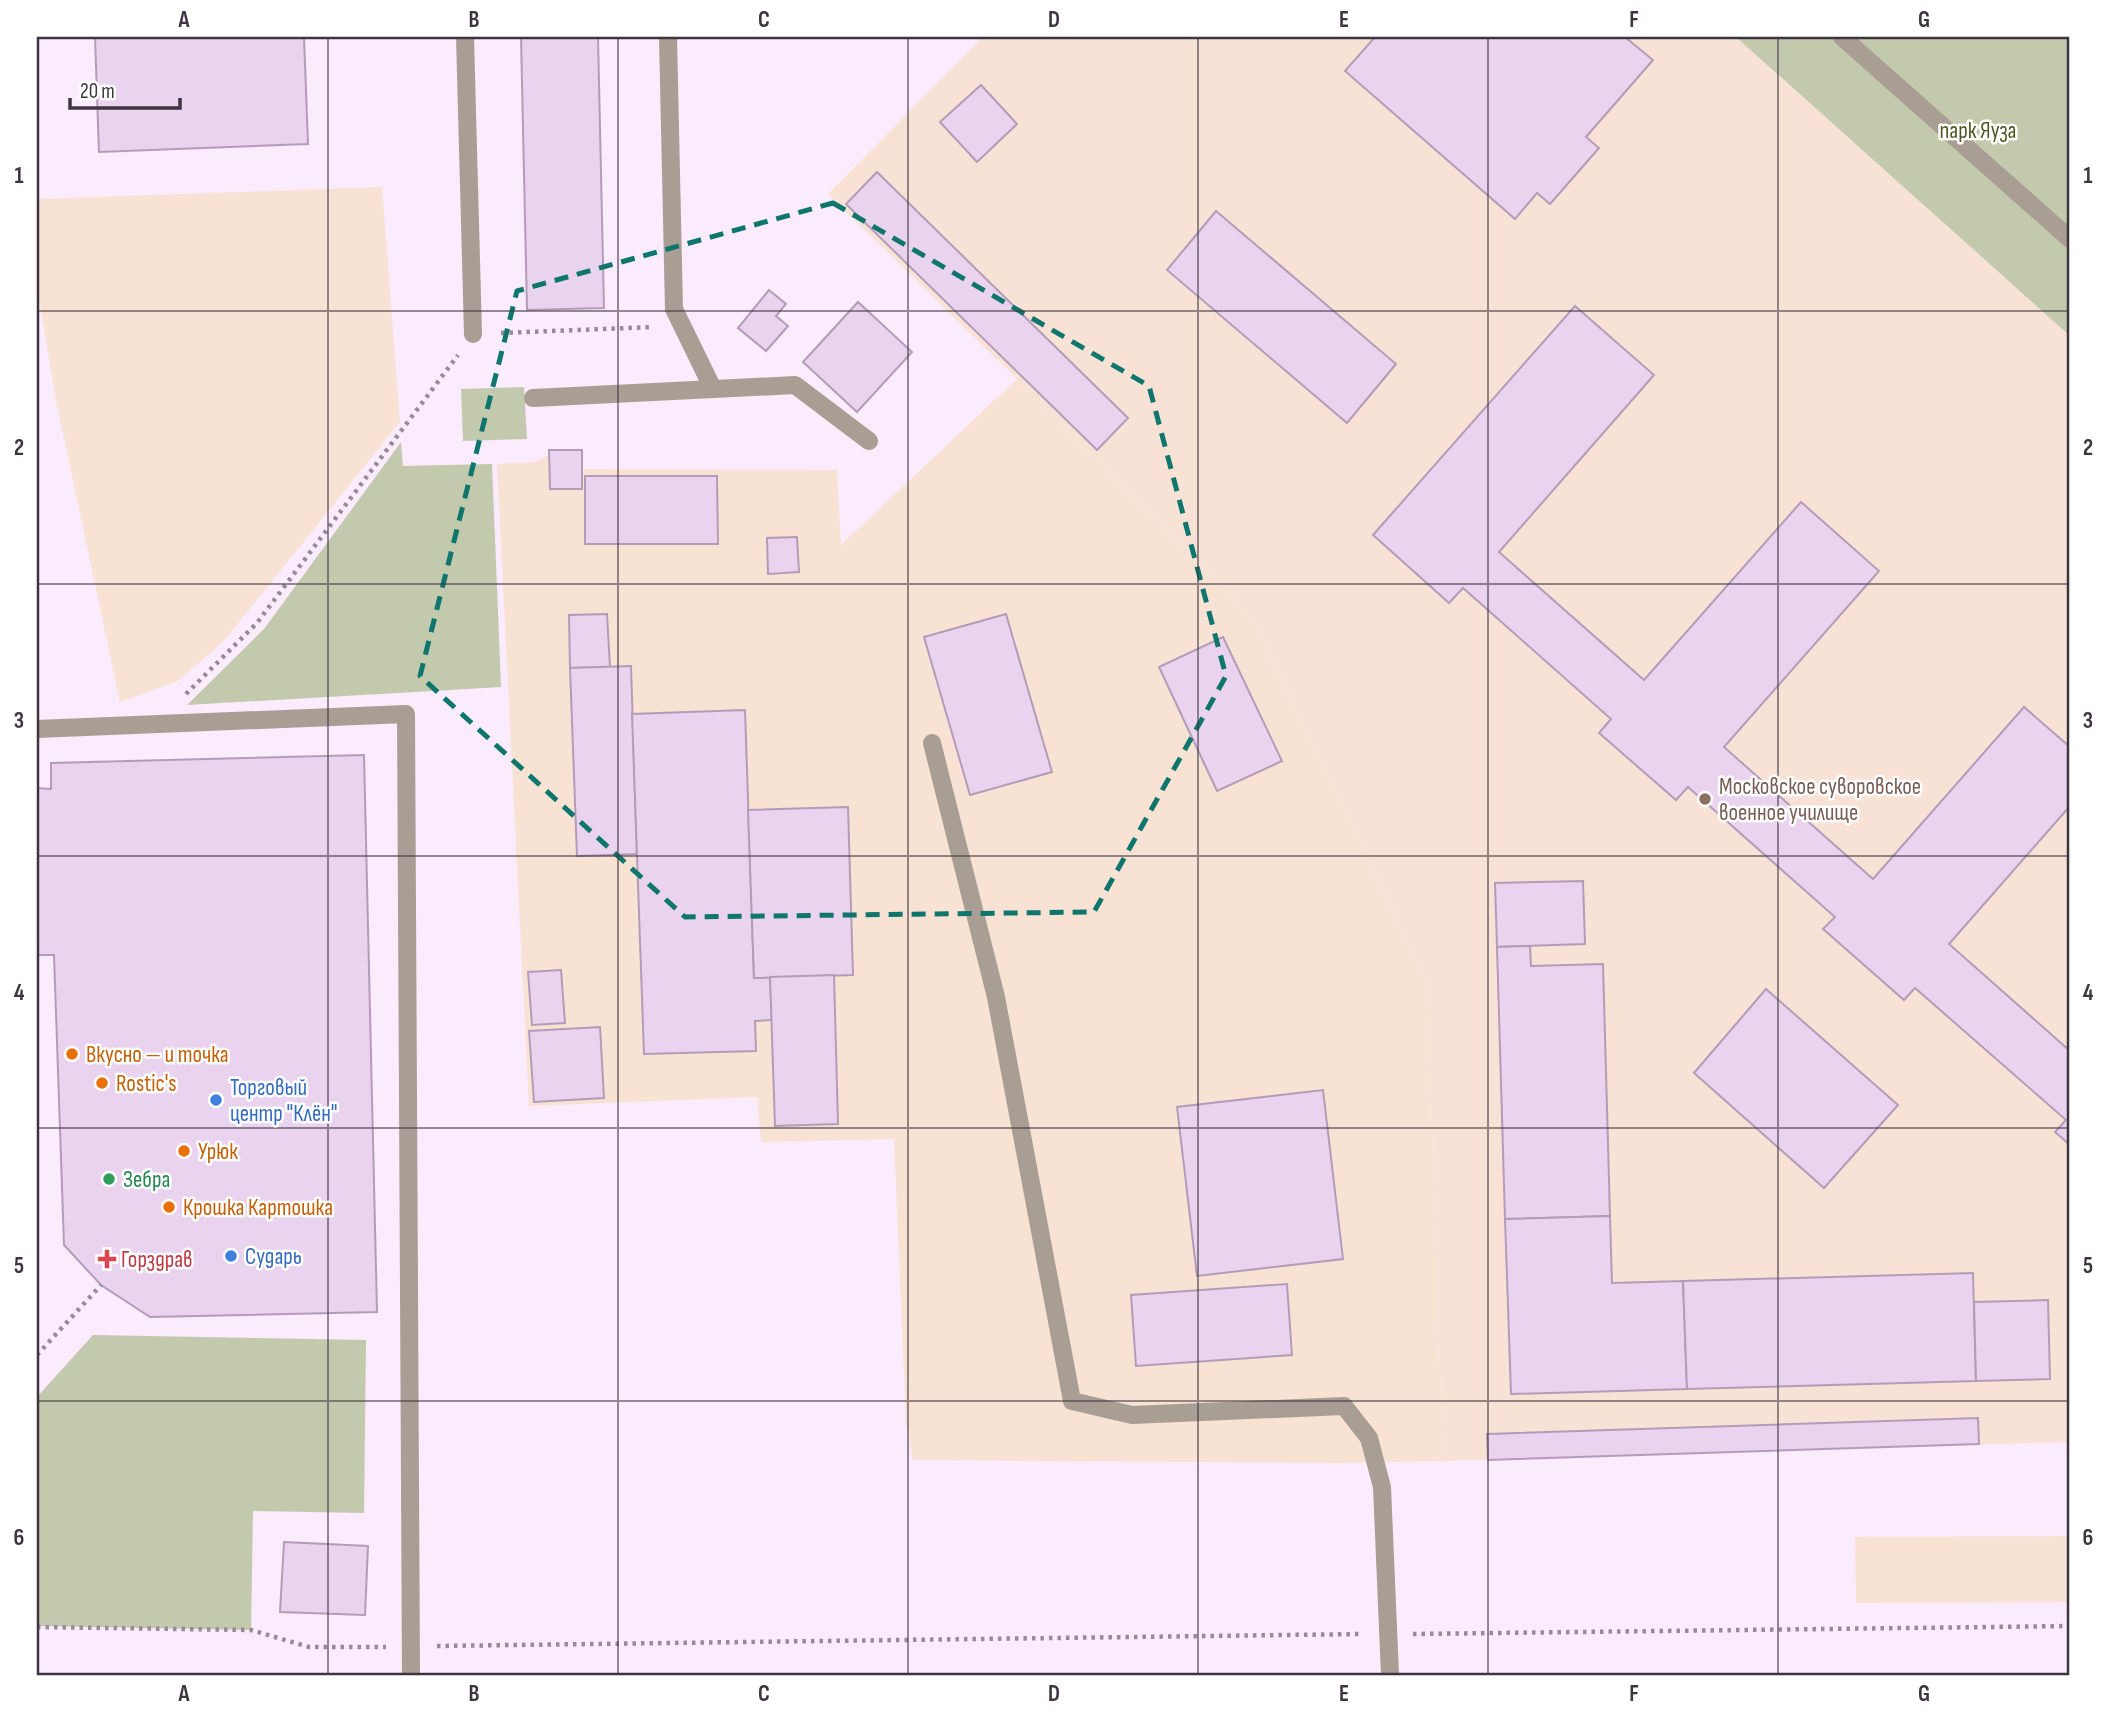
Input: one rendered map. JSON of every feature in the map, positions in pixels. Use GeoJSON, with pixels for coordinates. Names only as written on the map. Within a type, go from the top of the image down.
{"type":"FeatureCollection","features":[{"type":"Feature","properties":{"kind":"lane"},"geometry":{"type":"LineString","coordinates":[[465,37],[473,334]]}},
{"type":"Feature","properties":{"kind":"lane"},"geometry":{"type":"LineString","coordinates":[[668,37],[674,309],[713,389]]}},
{"type":"Feature","properties":{"kind":"lane"},"geometry":{"type":"LineString","coordinates":[[1842,37],[2070,239]]}},
{"type":"Feature","properties":{"kind":"lane"},"geometry":{"type":"LineString","coordinates":[[533,398],[795,386],[869,441]]}},
{"type":"Feature","properties":{"kind":"lane"},"geometry":{"type":"LineString","coordinates":[[37,729],[405,714],[411,1675]]}},
{"type":"Feature","properties":{"kind":"lane"},"geometry":{"type":"LineString","coordinates":[[932,743],[996,997],[1072,1401],[1132,1415],[1345,1406],[1369,1438],[1382,1487],[1390,1675]]}},
{"type":"Feature","properties":{"kind":"path"},"geometry":{"type":"LineString","coordinates":[[180,700],[257,623],[473,334],[682,327]]}},
{"type":"Feature","properties":{"kind":"path"},"geometry":{"type":"LineString","coordinates":[[37,1355],[102,1285]]}},
{"type":"Feature","properties":{"kind":"path"},"geometry":{"type":"LineString","coordinates":[[37,1627],[251,1630],[309,1647],[2070,1626]]}},
{"type":"Feature","properties":{"kind":"highlighted area"},"geometry":{"type":"Polygon","coordinates":[[[833,203],[1149,386],[1226,676],[1094,912],[685,917],[420,676],[517,291],[833,203]]]}},
{"type":"Feature","properties":{"kind":"shaded area","name":"Московское суворовское военное училище"},"geometry":{"type":"Polygon","coordinates":[[[983,37],[1736,37],[2070,336],[2070,1442],[1443,1461],[1427,981],[1252,618],[1017,379],[828,194],[983,37]]]}},
{"type":"Feature","properties":{"kind":"shaded area"},"geometry":{"type":"Polygon","coordinates":[[[382,187],[400,422],[223,642],[178,681],[120,702],[55,395],[37,286],[37,199],[382,187]]]}},
{"type":"Feature","properties":{"kind":"shaded area"},"geometry":{"type":"Polygon","coordinates":[[[1017,379],[1252,618],[1427,981],[1443,1461],[1340,1463],[913,1460],[906,1424],[894,1139],[761,1142],[757,1097],[529,1106],[497,464],[534,462],[550,455],[549,450],[582,450],[582,469],[837,470],[841,545],[1017,379]]]}},
{"type":"Feature","properties":{"kind":"shaded area"},"geometry":{"type":"Polygon","coordinates":[[[2070,1536],[2070,1602],[1856,1603],[1855,1537],[2070,1536]]]}},
{"type":"Feature","properties":{"kind":"green space","name":"парк Яуза"},"geometry":{"type":"Polygon","coordinates":[[[1736,37],[2070,37],[2070,336],[1736,37]]]}},
{"type":"Feature","properties":{"kind":"green space"},"geometry":{"type":"Polygon","coordinates":[[[524,387],[527,439],[463,441],[461,389],[524,387]]]}},
{"type":"Feature","properties":{"kind":"green space"},"geometry":{"type":"Polygon","coordinates":[[[401,442],[403,466],[492,464],[501,687],[187,705],[264,629],[401,442]]]}},
{"type":"Feature","properties":{"kind":"green space"},"geometry":{"type":"Polygon","coordinates":[[[93,1335],[366,1340],[364,1513],[253,1511],[251,1630],[37,1626],[37,1397],[93,1335]]]}},
{"type":"Feature","properties":{"kind":"building"},"geometry":{"type":"Polygon","coordinates":[[[95,37],[304,37],[308,144],[99,152],[95,37]]]}},
{"type":"Feature","properties":{"kind":"building"},"geometry":{"type":"Polygon","coordinates":[[[521,37],[598,37],[604,308],[527,310],[521,37]]]}},
{"type":"Feature","properties":{"kind":"building"},"geometry":{"type":"Polygon","coordinates":[[[1375,37],[1625,37],[1653,60],[1586,137],[1599,148],[1550,204],[1537,193],[1515,219],[1345,71],[1375,37]]]}},
{"type":"Feature","properties":{"kind":"building"},"geometry":{"type":"Polygon","coordinates":[[[981,85],[1017,124],[977,162],[940,122],[981,85]]]}},
{"type":"Feature","properties":{"kind":"building"},"geometry":{"type":"Polygon","coordinates":[[[877,172],[1128,418],[1097,450],[846,204],[877,172]]]}},
{"type":"Feature","properties":{"kind":"building"},"geometry":{"type":"Polygon","coordinates":[[[1216,211],[1396,364],[1347,423],[1167,270],[1216,211]]]}},
{"type":"Feature","properties":{"kind":"building"},"geometry":{"type":"Polygon","coordinates":[[[769,290],[786,304],[776,316],[788,326],[766,351],[738,328],[769,290]]]}},
{"type":"Feature","properties":{"kind":"building"},"geometry":{"type":"Polygon","coordinates":[[[858,302],[912,352],[857,412],[803,362],[858,302]]]}},
{"type":"Feature","properties":{"kind":"building"},"geometry":{"type":"Polygon","coordinates":[[[1575,306],[1654,375],[1499,552],[1644,680],[1801,502],[1879,571],[1724,747],[1873,879],[2024,707],[2070,747],[2070,806],[1949,944],[2070,1051],[2070,1145],[2055,1132],[2066,1120],[1915,988],[1904,1000],[1823,929],[1835,917],[1688,787],[1676,800],[1599,733],[1611,719],[1463,588],[1449,603],[1373,535],[1575,306]]]}},
{"type":"Feature","properties":{"kind":"building"},"geometry":{"type":"Polygon","coordinates":[[[549,450],[582,450],[582,489],[550,489],[549,450]]]}},
{"type":"Feature","properties":{"kind":"building"},"geometry":{"type":"Polygon","coordinates":[[[585,476],[717,476],[718,544],[585,544],[585,476]]]}},
{"type":"Feature","properties":{"kind":"building"},"geometry":{"type":"Polygon","coordinates":[[[797,537],[799,572],[768,574],[767,538],[797,537]]]}},
{"type":"Feature","properties":{"kind":"building"},"geometry":{"type":"Polygon","coordinates":[[[607,614],[610,667],[570,668],[569,615],[607,614]]]}},
{"type":"Feature","properties":{"kind":"building"},"geometry":{"type":"Polygon","coordinates":[[[1006,614],[1052,772],[970,795],[924,637],[1006,614]]]}},
{"type":"Feature","properties":{"kind":"building"},"geometry":{"type":"Polygon","coordinates":[[[1223,637],[1282,761],[1217,791],[1159,667],[1223,637]]]}},
{"type":"Feature","properties":{"kind":"building"},"geometry":{"type":"Polygon","coordinates":[[[631,666],[637,854],[577,856],[570,668],[631,666]]]}},
{"type":"Feature","properties":{"kind":"building"},"geometry":{"type":"Polygon","coordinates":[[[745,710],[754,978],[770,977],[772,1020],[755,1021],[756,1051],[644,1054],[632,714],[745,710]]]}},
{"type":"Feature","properties":{"kind":"building","name":"Торговый центр \"Клён\""},"geometry":{"type":"Polygon","coordinates":[[[364,755],[377,1312],[150,1317],[101,1285],[64,1245],[54,955],[37,955],[37,788],[51,789],[51,763],[364,755]]]}},
{"type":"Feature","properties":{"kind":"building"},"geometry":{"type":"Polygon","coordinates":[[[848,807],[853,975],[754,978],[748,810],[848,807]]]}},
{"type":"Feature","properties":{"kind":"building"},"geometry":{"type":"Polygon","coordinates":[[[1583,881],[1585,944],[1497,947],[1495,883],[1583,881]]]}},
{"type":"Feature","properties":{"kind":"building"},"geometry":{"type":"Polygon","coordinates":[[[1530,946],[1531,966],[1603,964],[1610,1216],[1505,1219],[1497,947],[1530,946]]]}},
{"type":"Feature","properties":{"kind":"building"},"geometry":{"type":"Polygon","coordinates":[[[561,970],[565,1023],[532,1025],[528,972],[561,970]]]}},
{"type":"Feature","properties":{"kind":"building"},"geometry":{"type":"Polygon","coordinates":[[[834,975],[838,1124],[775,1126],[770,977],[834,975]]]}},
{"type":"Feature","properties":{"kind":"building"},"geometry":{"type":"Polygon","coordinates":[[[1766,989],[1898,1105],[1824,1188],[1694,1073],[1766,989]]]}},
{"type":"Feature","properties":{"kind":"building"},"geometry":{"type":"Polygon","coordinates":[[[600,1027],[604,1098],[534,1102],[529,1031],[600,1027]]]}},
{"type":"Feature","properties":{"kind":"building"},"geometry":{"type":"Polygon","coordinates":[[[1323,1090],[1343,1259],[1197,1276],[1177,1107],[1323,1090]]]}},
{"type":"Feature","properties":{"kind":"building"},"geometry":{"type":"Polygon","coordinates":[[[1610,1216],[1612,1283],[1683,1281],[1687,1389],[1511,1394],[1505,1219],[1610,1216]]]}},
{"type":"Feature","properties":{"kind":"building"},"geometry":{"type":"Polygon","coordinates":[[[1973,1273],[1976,1381],[1687,1389],[1683,1281],[1973,1273]]]}},
{"type":"Feature","properties":{"kind":"building"},"geometry":{"type":"Polygon","coordinates":[[[1287,1284],[1292,1355],[1136,1366],[1131,1295],[1287,1284]]]}},
{"type":"Feature","properties":{"kind":"building"},"geometry":{"type":"Polygon","coordinates":[[[2048,1300],[2050,1379],[1976,1381],[1974,1302],[2048,1300]]]}},
{"type":"Feature","properties":{"kind":"building"},"geometry":{"type":"Polygon","coordinates":[[[1978,1418],[1979,1444],[1488,1460],[1487,1434],[1978,1418]]]}},
{"type":"Feature","properties":{"kind":"building"},"geometry":{"type":"Polygon","coordinates":[[[284,1542],[368,1546],[365,1615],[280,1612],[284,1542]]]}},
{"type":"Feature","properties":{"kind":"place","name":"Московское суворовское военное училище"},"geometry":{"type":"Point","coordinates":[1705,799]}},
{"type":"Feature","properties":{"kind":"place","name":"Вкусно — и точка"},"geometry":{"type":"Point","coordinates":[72,1054]}},
{"type":"Feature","properties":{"kind":"place","name":"Rostic's"},"geometry":{"type":"Point","coordinates":[102,1083]}},
{"type":"Feature","properties":{"kind":"place","name":"Торговый центр \"Клён\""},"geometry":{"type":"Point","coordinates":[216,1100]}},
{"type":"Feature","properties":{"kind":"place","name":"Урюк"},"geometry":{"type":"Point","coordinates":[184,1151]}},
{"type":"Feature","properties":{"kind":"place","name":"Зебра"},"geometry":{"type":"Point","coordinates":[109,1179]}},
{"type":"Feature","properties":{"kind":"place","name":"Крошка Картошка"},"geometry":{"type":"Point","coordinates":[169,1207]}},
{"type":"Feature","properties":{"kind":"place","name":"Сударь"},"geometry":{"type":"Point","coordinates":[231,1256]}},
{"type":"Feature","properties":{"kind":"place","name":"Горздрав"},"geometry":{"type":"Point","coordinates":[107,1259]}}]}
